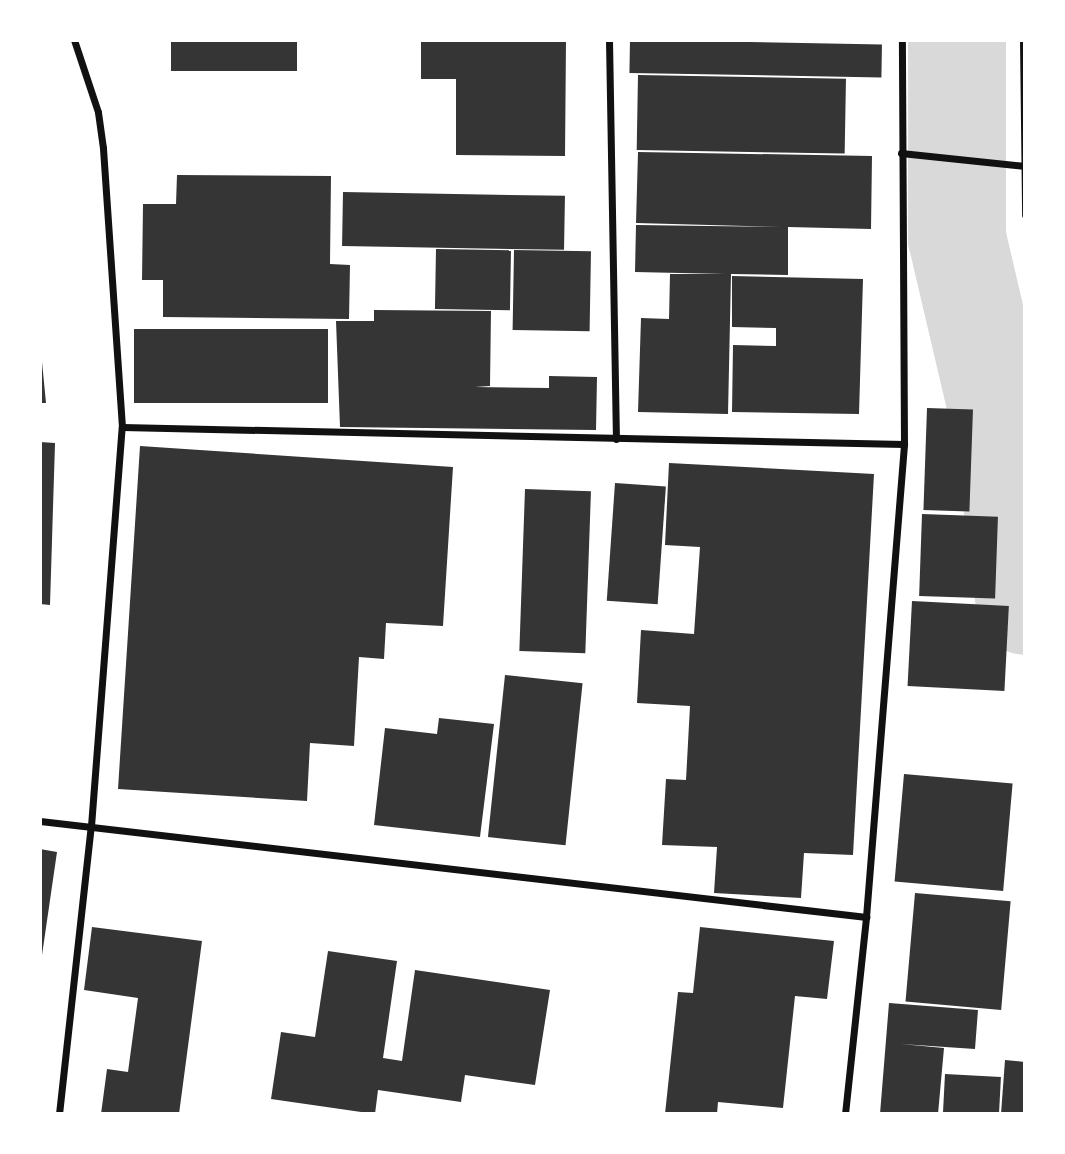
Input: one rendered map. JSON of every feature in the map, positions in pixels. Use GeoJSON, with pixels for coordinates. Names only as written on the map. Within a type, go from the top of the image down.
{"type":"FeatureCollection","features":[{"type":"Feature","properties":{"kind":"street"},"geometry":{"type":"LineString","coordinates":[[59,1114],[91,825],[122,427],[103,148],[98,112],[74,40]]}},
{"type":"Feature","properties":{"kind":"street"},"geometry":{"type":"LineString","coordinates":[[609,40],[616,439]]}},
{"type":"Feature","properties":{"kind":"street"},"geometry":{"type":"LineString","coordinates":[[845,1114],[866,917],[904,444],[902,40]]}},
{"type":"Feature","properties":{"kind":"street"},"geometry":{"type":"LineString","coordinates":[[1023,40],[1025,215]]}},
{"type":"Feature","properties":{"kind":"street"},"geometry":{"type":"LineString","coordinates":[[901,153],[1024,166]]}},
{"type":"Feature","properties":{"kind":"street"},"geometry":{"type":"LineString","coordinates":[[122,427],[904,444]]}},
{"type":"Feature","properties":{"kind":"street"},"geometry":{"type":"LineString","coordinates":[[40,821],[866,917]]}},
{"type":"Feature","properties":{"kind":"building"},"geometry":{"type":"Polygon","coordinates":[[[171,40],[297,40],[297,71],[171,71],[171,40]]]}},
{"type":"Feature","properties":{"kind":"building"},"geometry":{"type":"Polygon","coordinates":[[[421,40],[566,40],[565,156],[456,155],[456,79],[421,79],[421,40]]]}},
{"type":"Feature","properties":{"kind":"building"},"geometry":{"type":"Polygon","coordinates":[[[630,40],[882,44],[881,77],[629,73],[630,40]]]}},
{"type":"Feature","properties":{"kind":"building"},"geometry":{"type":"Polygon","coordinates":[[[638,75],[846,79],[845,154],[637,150],[638,75]]]}},
{"type":"Feature","properties":{"kind":"building"},"geometry":{"type":"Polygon","coordinates":[[[638,152],[872,156],[871,229],[788,227],[788,275],[731,274],[728,414],[638,412],[641,318],[669,319],[670,274],[725,274],[635,272],[636,225],[782,227],[636,223],[638,152]]]}},
{"type":"Feature","properties":{"kind":"building"},"geometry":{"type":"Polygon","coordinates":[[[177,175],[331,176],[330,264],[350,265],[349,319],[163,317],[163,280],[142,280],[143,204],[176,204],[177,175]]]}},
{"type":"Feature","properties":{"kind":"building"},"geometry":{"type":"Polygon","coordinates":[[[343,192],[565,196],[564,250],[342,246],[343,192]]]}},
{"type":"Feature","properties":{"kind":"building"},"geometry":{"type":"Polygon","coordinates":[[[436,249],[511,250],[510,310],[435,309],[436,249]]]}},
{"type":"Feature","properties":{"kind":"building"},"geometry":{"type":"Polygon","coordinates":[[[514,250],[591,251],[590,331],[513,330],[514,250]]]}},
{"type":"Feature","properties":{"kind":"building"},"geometry":{"type":"Polygon","coordinates":[[[732,276],[863,279],[859,414],[732,412],[733,345],[776,346],[776,328],[732,327],[732,276]]]}},
{"type":"Feature","properties":{"kind":"building"},"geometry":{"type":"Polygon","coordinates":[[[374,310],[491,311],[490,386],[475,387],[549,388],[549,376],[597,377],[596,430],[340,427],[336,321],[374,321],[374,310]]]}},
{"type":"Feature","properties":{"kind":"building"},"geometry":{"type":"Polygon","coordinates":[[[134,329],[328,329],[328,403],[134,403],[134,329]]]}},
{"type":"Feature","properties":{"kind":"building"},"geometry":{"type":"Polygon","coordinates":[[[42,362],[46,403],[40,403],[42,362]]]}},
{"type":"Feature","properties":{"kind":"building"},"geometry":{"type":"Polygon","coordinates":[[[927,408],[973,410],[969,512],[923,510],[927,408]]]}},
{"type":"Feature","properties":{"kind":"building"},"geometry":{"type":"Polygon","coordinates":[[[40,442],[55,443],[50,605],[40,604],[40,442]]]}},
{"type":"Feature","properties":{"kind":"building"},"geometry":{"type":"Polygon","coordinates":[[[140,446],[453,467],[443,626],[386,623],[384,659],[359,657],[354,746],[310,743],[307,801],[118,789],[140,446]]]}},
{"type":"Feature","properties":{"kind":"building"},"geometry":{"type":"Polygon","coordinates":[[[669,463],[874,474],[853,855],[804,853],[801,898],[714,893],[717,847],[662,845],[666,779],[686,780],[690,706],[637,703],[641,630],[694,634],[700,547],[665,545],[669,463]]]}},
{"type":"Feature","properties":{"kind":"building"},"geometry":{"type":"Polygon","coordinates":[[[615,483],[666,487],[658,604],[607,601],[615,483]]]}},
{"type":"Feature","properties":{"kind":"building"},"geometry":{"type":"Polygon","coordinates":[[[525,489],[591,491],[585,653],[519,651],[525,489]]]}},
{"type":"Feature","properties":{"kind":"building"},"geometry":{"type":"Polygon","coordinates":[[[922,514],[998,517],[995,599],[919,596],[922,514]]]}},
{"type":"Feature","properties":{"kind":"building"},"geometry":{"type":"Polygon","coordinates":[[[912,601],[1009,606],[1004,691],[908,686],[912,601]]]}},
{"type":"Feature","properties":{"kind":"building"},"geometry":{"type":"Polygon","coordinates":[[[505,675],[583,683],[566,845],[488,837],[505,675]]]}},
{"type":"Feature","properties":{"kind":"building"},"geometry":{"type":"Polygon","coordinates":[[[439,718],[494,724],[480,837],[374,825],[385,728],[437,734],[439,718]]]}},
{"type":"Feature","properties":{"kind":"building"},"geometry":{"type":"Polygon","coordinates":[[[904,774],[1013,783],[1003,891],[895,882],[904,774]]]}},
{"type":"Feature","properties":{"kind":"building"},"geometry":{"type":"Polygon","coordinates":[[[40,849],[57,852],[42,955],[40,955],[40,849]]]}},
{"type":"Feature","properties":{"kind":"building"},"geometry":{"type":"Polygon","coordinates":[[[915,893],[1011,901],[1001,1010],[906,1002],[915,893]]]}},
{"type":"Feature","properties":{"kind":"building"},"geometry":{"type":"Polygon","coordinates":[[[92,927],[202,941],[179,1114],[101,1114],[107,1069],[128,1072],[138,998],[84,990],[92,927]]]}},
{"type":"Feature","properties":{"kind":"building"},"geometry":{"type":"Polygon","coordinates":[[[700,927],[834,941],[827,999],[795,996],[783,1108],[718,1102],[717,1114],[665,1114],[678,992],[693,993],[700,927]]]}},
{"type":"Feature","properties":{"kind":"building"},"geometry":{"type":"Polygon","coordinates":[[[328,951],[397,961],[383,1058],[402,1061],[415,970],[550,990],[535,1085],[465,1075],[461,1102],[378,1090],[375,1114],[271,1099],[281,1032],[315,1037],[328,951]]]}},
{"type":"Feature","properties":{"kind":"building"},"geometry":{"type":"Polygon","coordinates":[[[889,1003],[978,1010],[975,1049],[901,1044],[944,1048],[938,1114],[880,1114],[889,1003]]]}},
{"type":"Feature","properties":{"kind":"building"},"geometry":{"type":"Polygon","coordinates":[[[1005,1060],[1025,1062],[1025,1114],[1001,1114],[1005,1060]]]}},
{"type":"Feature","properties":{"kind":"building"},"geometry":{"type":"Polygon","coordinates":[[[945,1074],[1001,1077],[999,1114],[943,1114],[945,1074]]]}},
{"type":"Feature","properties":{"kind":"waterway"},"geometry":{"type":"LineString","coordinates":[[957,40],[957,238],[1004,439],[1025,606]]}}]}
